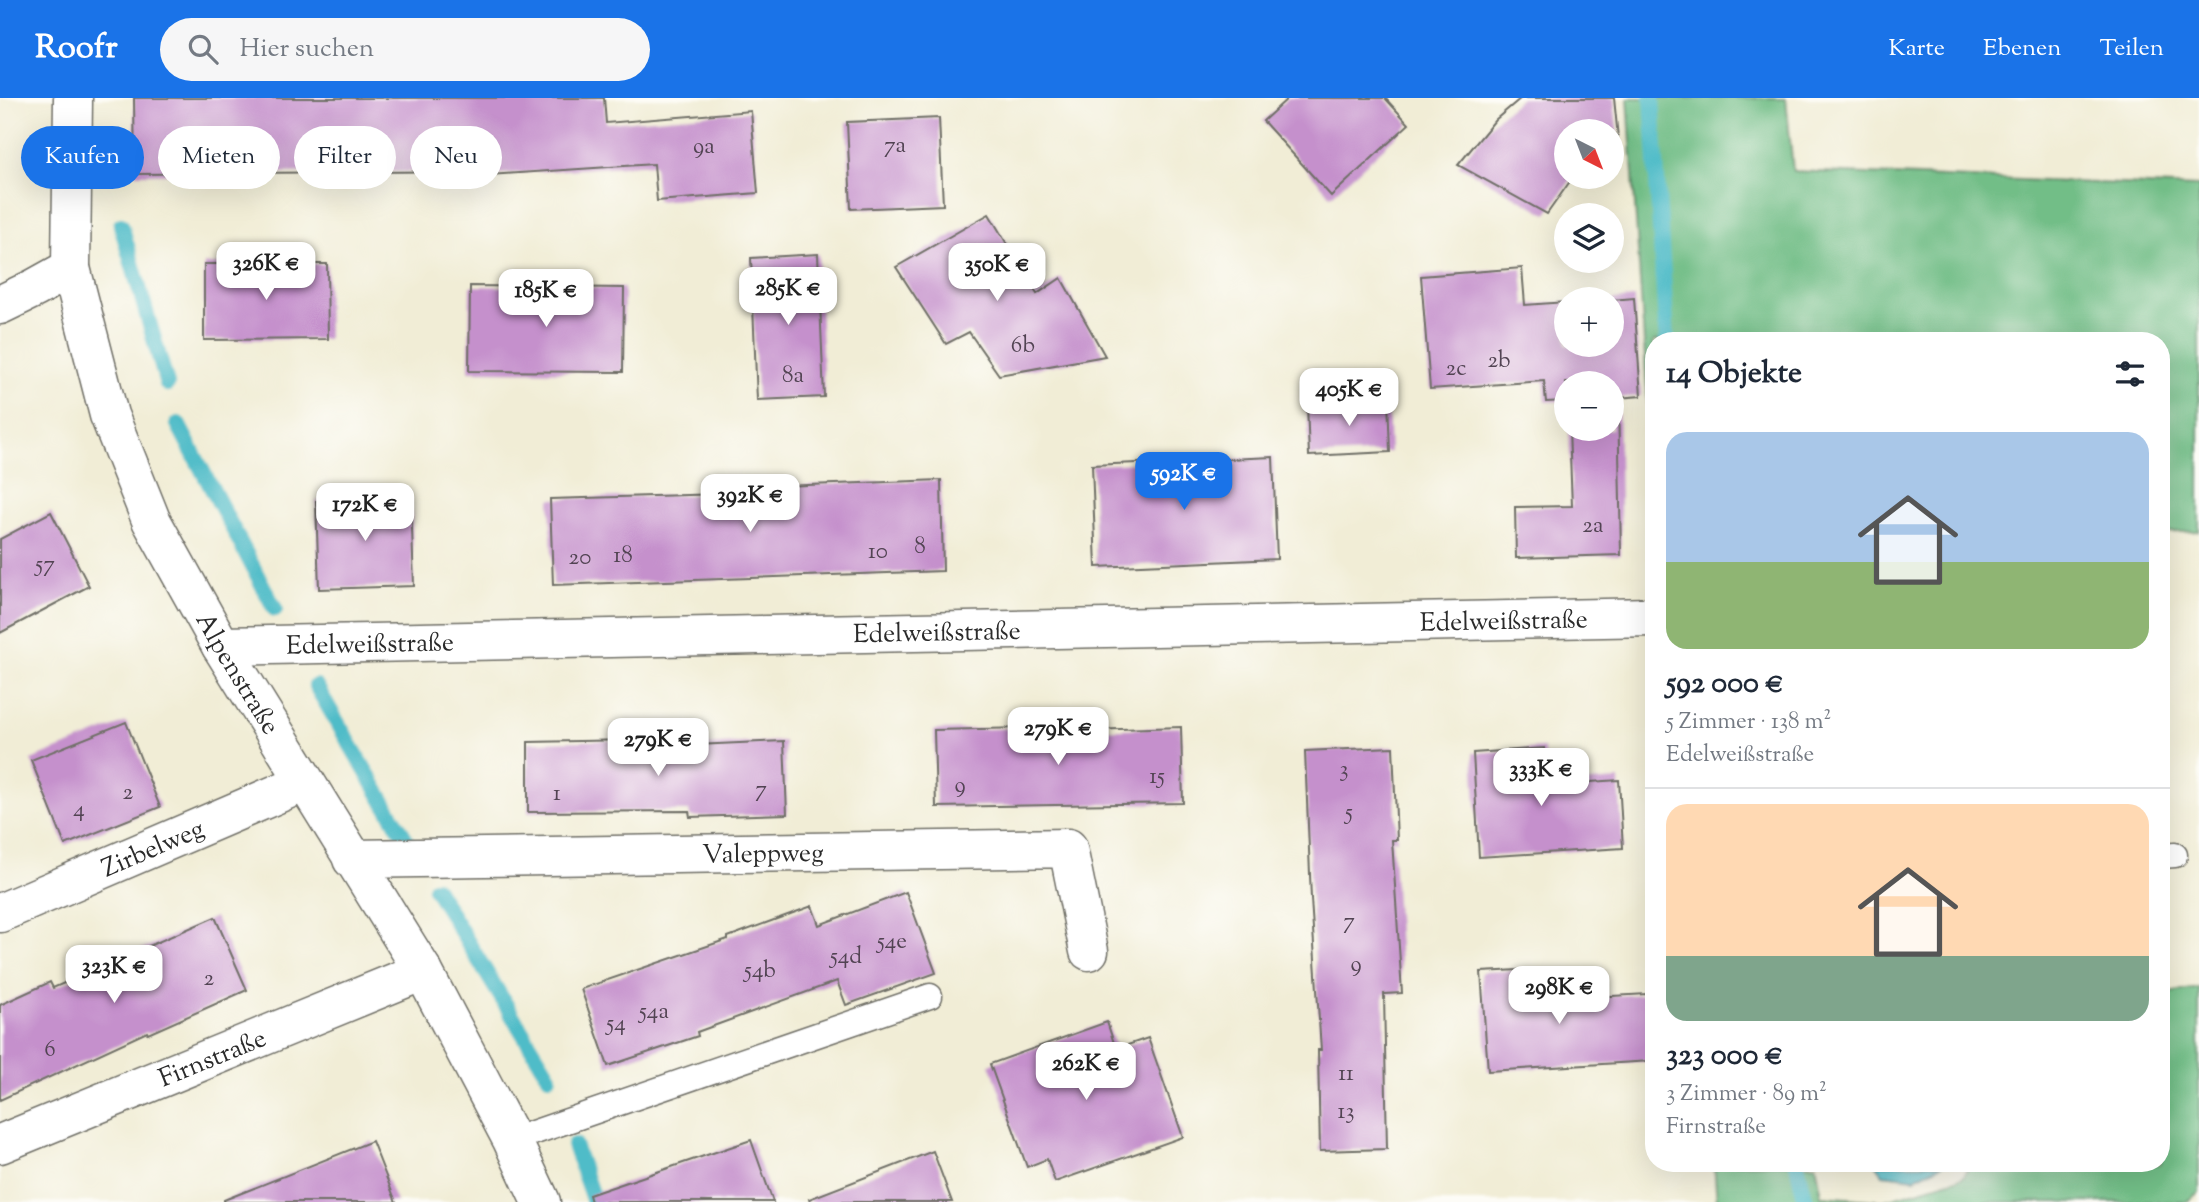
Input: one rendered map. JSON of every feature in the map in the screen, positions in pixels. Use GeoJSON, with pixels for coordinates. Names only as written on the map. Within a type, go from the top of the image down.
{"type":"FeatureCollection","features":[{"type":"Feature","properties":{"kind":"street","name":"Alpenstraße"},"geometry":{"type":"LineString","coordinates":[[73,98],[71,268],[109,415],[151,520],[221,646],[424,971],[512,1140],[541,1202]]}},
{"type":"Feature","properties":{"kind":"street"},"geometry":{"type":"LineString","coordinates":[[0,305],[71,268]]}},
{"type":"Feature","properties":{"kind":"street","name":"Edelweißstraße"},"geometry":{"type":"LineString","coordinates":[[221,646],[1645,617]]}},
{"type":"Feature","properties":{"kind":"street","name":"Zirbelweg"},"geometry":{"type":"LineString","coordinates":[[0,913],[304,782]]}},
{"type":"Feature","properties":{"kind":"street","name":"Valeppweg"},"geometry":{"type":"LineString","coordinates":[[352,859],[1068,848],[1089,951]]}},
{"type":"Feature","properties":{"kind":"street","name":"Firnstraße"},"geometry":{"type":"LineString","coordinates":[[0,1144],[424,971]]}},
{"type":"Feature","properties":{"kind":"lane"},"geometry":{"type":"LineString","coordinates":[[512,1140],[929,996]]}},
{"type":"Feature","properties":{"kind":"green space"},"geometry":{"type":"Polygon","coordinates":[[[1628,98],[1786,98],[1793,171],[2199,187],[2199,531],[2170,533],[2170,332],[1645,332],[1645,358],[1628,98]]]}},
{"type":"Feature","properties":{"kind":"green space"},"geometry":{"type":"Polygon","coordinates":[[[2199,988],[2199,1192],[2186,1202],[1717,1202],[1715,1172],[1818,1172],[1822,1196],[1883,1201],[1963,1177],[1966,1172],[2170,1172],[2170,993],[2199,988]]]}},
{"type":"Feature","properties":{"kind":"water"},"geometry":{"type":"Polygon","coordinates":[[[1882,1172],[1927,1172],[1915,1178],[1882,1172]]]}},
{"type":"Feature","properties":{"kind":"building"},"geometry":{"type":"Polygon","coordinates":[[[134,98],[604,98],[606,123],[751,111],[758,193],[657,201],[654,164],[502,174],[502,126],[410,126],[410,172],[396,172],[396,126],[294,126],[294,173],[280,173],[280,126],[158,126],[158,174],[144,174],[144,126],[134,126],[134,98]]]}},
{"type":"Feature","properties":{"kind":"building"},"geometry":{"type":"Polygon","coordinates":[[[1288,98],[1385,98],[1409,124],[1331,196],[1263,121],[1288,98]]]}},
{"type":"Feature","properties":{"kind":"building"},"geometry":{"type":"Polygon","coordinates":[[[1521,98],[1614,98],[1616,119],[1554,119],[1554,189],[1565,189],[1547,214],[1458,165],[1495,120],[1521,98]]]}},
{"type":"Feature","properties":{"kind":"building"},"geometry":{"type":"Polygon","coordinates":[[[939,118],[943,205],[851,209],[847,122],[939,118]]]}},
{"type":"Feature","properties":{"kind":"building"},"geometry":{"type":"Polygon","coordinates":[[[989,214],[1037,294],[1061,278],[1105,356],[999,375],[969,332],[946,344],[896,267],[989,214]]]}},
{"type":"Feature","properties":{"kind":"building"},"geometry":{"type":"Polygon","coordinates":[[[818,254],[824,397],[757,400],[751,258],[818,254]]]}},
{"type":"Feature","properties":{"kind":"building"},"geometry":{"type":"Polygon","coordinates":[[[204,264],[327,264],[328,339],[204,340],[204,264]]]}},
{"type":"Feature","properties":{"kind":"building"},"geometry":{"type":"Polygon","coordinates":[[[1522,268],[1525,305],[1554,303],[1554,357],[1624,357],[1624,299],[1634,298],[1641,396],[1624,397],[1624,371],[1554,371],[1554,402],[1546,402],[1544,381],[1430,389],[1421,276],[1522,268]]]}},
{"type":"Feature","properties":{"kind":"building"},"geometry":{"type":"Polygon","coordinates":[[[470,286],[624,288],[623,372],[469,371],[470,286]]]}},
{"type":"Feature","properties":{"kind":"building"},"geometry":{"type":"Polygon","coordinates":[[[1388,399],[1390,452],[1309,456],[1307,403],[1388,399]]]}},
{"type":"Feature","properties":{"kind":"building"},"geometry":{"type":"Polygon","coordinates":[[[1569,441],[1619,441],[1621,555],[1516,558],[1515,507],[1572,506],[1569,441]]]}},
{"type":"Feature","properties":{"kind":"building"},"geometry":{"type":"Polygon","coordinates":[[[1273,457],[1277,559],[1096,567],[1092,465],[1273,457]]]}},
{"type":"Feature","properties":{"kind":"building"},"geometry":{"type":"Polygon","coordinates":[[[941,480],[943,571],[553,585],[550,499],[756,493],[755,487],[941,480]]]}},
{"type":"Feature","properties":{"kind":"building"},"geometry":{"type":"Polygon","coordinates":[[[411,498],[414,586],[319,589],[316,501],[411,498]]]}},
{"type":"Feature","properties":{"kind":"building"},"geometry":{"type":"Polygon","coordinates":[[[51,512],[89,586],[0,633],[0,539],[51,512]]]}},
{"type":"Feature","properties":{"kind":"building"},"geometry":{"type":"Polygon","coordinates":[[[126,722],[160,807],[65,845],[31,760],[126,722]]]}},
{"type":"Feature","properties":{"kind":"building"},"geometry":{"type":"Polygon","coordinates":[[[1181,727],[1183,803],[936,807],[934,730],[1028,728],[1028,732],[1181,727]]]}},
{"type":"Feature","properties":{"kind":"building"},"geometry":{"type":"Polygon","coordinates":[[[631,740],[631,748],[784,741],[787,814],[690,817],[689,811],[528,812],[528,742],[631,740]]]}},
{"type":"Feature","properties":{"kind":"building"},"geometry":{"type":"Polygon","coordinates":[[[1393,747],[1397,840],[1392,840],[1402,993],[1384,994],[1387,1149],[1320,1151],[1318,1050],[1321,1050],[1305,751],[1393,747]]]}},
{"type":"Feature","properties":{"kind":"building"},"geometry":{"type":"Polygon","coordinates":[[[1544,748],[1546,785],[1619,780],[1623,848],[1479,857],[1473,753],[1544,748]]]}},
{"type":"Feature","properties":{"kind":"building"},"geometry":{"type":"Polygon","coordinates":[[[906,892],[936,973],[846,1005],[837,981],[697,1032],[698,1036],[608,1066],[581,989],[728,939],[812,906],[819,925],[906,892]]]}},
{"type":"Feature","properties":{"kind":"building"},"geometry":{"type":"Polygon","coordinates":[[[215,917],[247,990],[148,1034],[147,1032],[0,1100],[0,1005],[50,982],[53,988],[215,917]]]}},
{"type":"Feature","properties":{"kind":"building"},"geometry":{"type":"Polygon","coordinates":[[[1539,969],[1541,1000],[1645,994],[1645,1061],[1488,1071],[1481,972],[1539,969]]]}},
{"type":"Feature","properties":{"kind":"building"},"geometry":{"type":"Polygon","coordinates":[[[1107,1022],[1116,1049],[1148,1038],[1183,1137],[1055,1182],[1047,1159],[1027,1167],[990,1064],[1107,1022]]]}},
{"type":"Feature","properties":{"kind":"building"},"geometry":{"type":"Polygon","coordinates":[[[751,1140],[773,1202],[591,1202],[589,1195],[751,1140]]]}},
{"type":"Feature","properties":{"kind":"building"},"geometry":{"type":"Polygon","coordinates":[[[372,1141],[396,1202],[224,1202],[224,1200],[372,1141]]]}},
{"type":"Feature","properties":{"kind":"building"},"geometry":{"type":"Polygon","coordinates":[[[933,1151],[952,1202],[810,1202],[809,1199],[933,1151]]]}},
{"type":"Feature","properties":{"kind":"waterway"},"geometry":{"type":"LineString","coordinates":[[1652,98],[1666,332]]}},
{"type":"Feature","properties":{"kind":"waterway"},"geometry":{"type":"LineString","coordinates":[[121,225],[167,384]]}},
{"type":"Feature","properties":{"kind":"waterway"},"geometry":{"type":"LineString","coordinates":[[178,424],[275,609]]}},
{"type":"Feature","properties":{"kind":"waterway"},"geometry":{"type":"LineString","coordinates":[[316,686],[407,841]]}},
{"type":"Feature","properties":{"kind":"waterway"},"geometry":{"type":"LineString","coordinates":[[435,888],[549,1076]]}},
{"type":"Feature","properties":{"kind":"waterway"},"geometry":{"type":"LineString","coordinates":[[574,1145],[594,1202]]}},
{"type":"Feature","properties":{"kind":"waterway"},"geometry":{"type":"LineString","coordinates":[[1799,1172],[1806,1202]]}}]}
